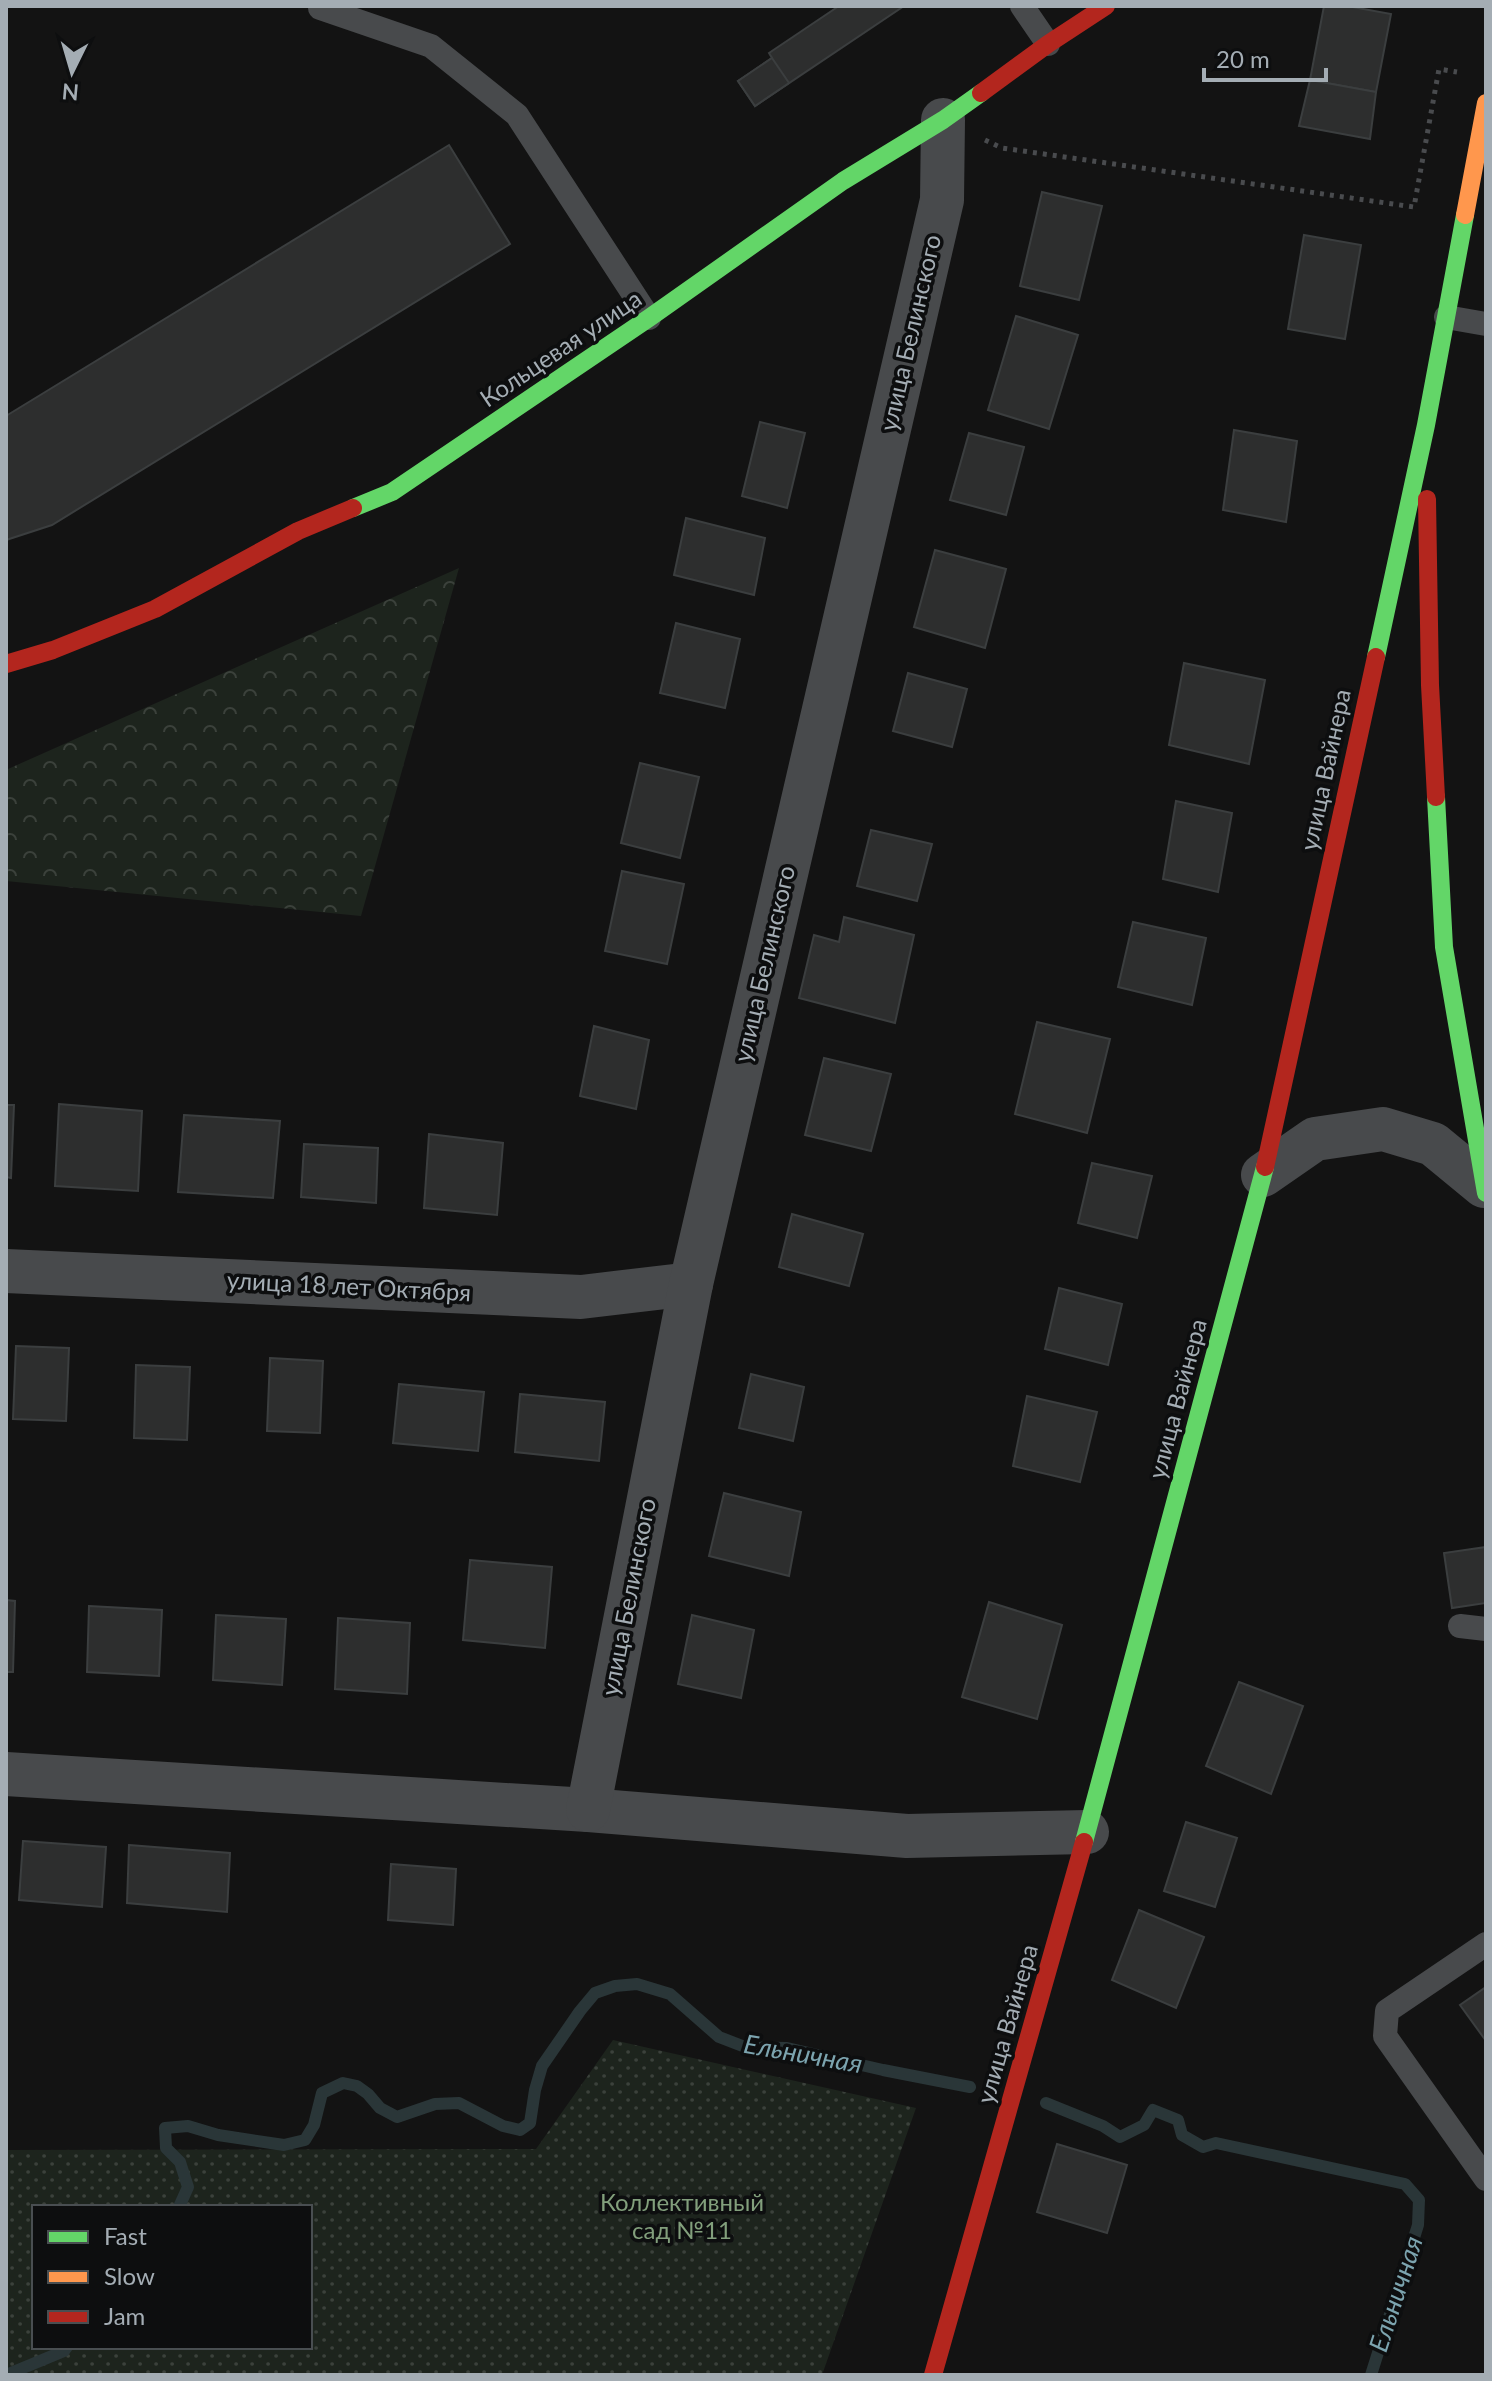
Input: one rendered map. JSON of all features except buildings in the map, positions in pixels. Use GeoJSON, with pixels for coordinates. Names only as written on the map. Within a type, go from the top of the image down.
{"type":"FeatureCollection","features":[{"type":"Feature","properties":{"kind":"street","name":"Кольцевая улица"},"geometry":{"type":"LineString","coordinates":[[6,664],[53,650],[155,609],[298,531],[392,492],[649,318],[843,181],[943,120],[1106,6]]}},
{"type":"Feature","properties":{"kind":"street","name":"улица Вайнера"},"geometry":{"type":"LineString","coordinates":[[933,2375],[1087,1832],[1263,1175],[1426,425],[1446,317],[1477,202],[1486,103]]}},
{"type":"Feature","properties":{"kind":"street","name":"улица Белинского"},"geometry":{"type":"LineString","coordinates":[[588,1810],[691,1284],[942,200],[943,120]]}},
{"type":"Feature","properties":{"kind":"street","name":"улица Вайнера"},"geometry":{"type":"LineString","coordinates":[[1426,425],[1430,685],[1444,947],[1485,1189]]}},
{"type":"Feature","properties":{"kind":"street"},"geometry":{"type":"LineString","coordinates":[[1263,1175],[1315,1139],[1383,1129],[1433,1144],[1485,1189]]}},
{"type":"Feature","properties":{"kind":"street","name":"улица 18 лет Октября"},"geometry":{"type":"LineString","coordinates":[[6,1271],[581,1297],[691,1284]]}},
{"type":"Feature","properties":{"kind":"street"},"geometry":{"type":"LineString","coordinates":[[6,1774],[588,1810],[907,1836],[1087,1832]]}},
{"type":"Feature","properties":{"kind":"lane"},"geometry":{"type":"LineString","coordinates":[[320,6],[431,46],[517,115],[649,318]]}},
{"type":"Feature","properties":{"kind":"lane"},"geometry":{"type":"LineString","coordinates":[[1022,6],[1048,44]]}},
{"type":"Feature","properties":{"kind":"lane"},"geometry":{"type":"LineString","coordinates":[[1446,317],[1486,324]]}},
{"type":"Feature","properties":{"kind":"lane"},"geometry":{"type":"LineString","coordinates":[[1460,1626],[1486,1629]]}},
{"type":"Feature","properties":{"kind":"lane"},"geometry":{"type":"LineString","coordinates":[[1486,1944],[1387,2011],[1385,2036],[1486,2179]]}},
{"type":"Feature","properties":{"kind":"path"},"geometry":{"type":"LineString","coordinates":[[943,120],[1002,148],[1414,207],[1439,69],[1462,73]]}},
{"type":"Feature","properties":{"kind":"green space"},"geometry":{"type":"Polygon","coordinates":[[[459,568],[361,916],[6,881],[8,769],[459,568]]]}},
{"type":"Feature","properties":{"kind":"green space","name":"Коллективный сад №11"},"geometry":{"type":"Polygon","coordinates":[[[613,2040],[916,2108],[822,2375],[6,2375],[6,2150],[536,2149],[613,2040]]]}},
{"type":"Feature","properties":{"kind":"waterway","name":"Ельничная"},"geometry":{"type":"LineString","coordinates":[[180,2205],[188,2187],[180,2162],[166,2148],[165,2128],[188,2126],[218,2135],[284,2145],[305,2140],[314,2125],[322,2093],[343,2083],[357,2086],[380,2108],[397,2117],[435,2104],[459,2103],[503,2126],[520,2130],[530,2123],[542,2066],[595,1993],[615,1986],[637,1984],[670,1994],[719,2037],[745,2047],[787,2048],[970,2087]]}},
{"type":"Feature","properties":{"kind":"waterway","name":"Ельничная"},"geometry":{"type":"LineString","coordinates":[[1046,2103],[1103,2126],[1120,2137],[1144,2125],[1153,2110],[1178,2120],[1182,2135],[1203,2147],[1216,2143],[1405,2184],[1419,2200],[1418,2225],[1371,2375]]}},
{"type":"Feature","properties":{"kind":"waterway","name":"Ельничная"},"geometry":{"type":"LineString","coordinates":[[6,2375],[66,2349]]}},
{"type":"Feature","properties":{"kind":"traffic: fast"},"geometry":{"type":"LineString","coordinates":[[353,508],[392,492],[649,318],[843,181],[981,93]]}},
{"type":"Feature","properties":{"kind":"traffic: fast"},"geometry":{"type":"LineString","coordinates":[[1376,657],[1426,425],[1465,215]]}},
{"type":"Feature","properties":{"kind":"traffic: fast"},"geometry":{"type":"LineString","coordinates":[[1436,797],[1444,947],[1486,1193]]}},
{"type":"Feature","properties":{"kind":"traffic: fast"},"geometry":{"type":"LineString","coordinates":[[1084,1842],[1265,1167]]}},
{"type":"Feature","properties":{"kind":"traffic: slow"},"geometry":{"type":"LineString","coordinates":[[1465,215],[1486,103]]}},
{"type":"Feature","properties":{"kind":"traffic: jam"},"geometry":{"type":"LineString","coordinates":[[981,93],[1106,6]]}},
{"type":"Feature","properties":{"kind":"traffic: jam"},"geometry":{"type":"LineString","coordinates":[[1427,499],[1430,685],[1436,797]]}},
{"type":"Feature","properties":{"kind":"traffic: jam"},"geometry":{"type":"LineString","coordinates":[[6,664],[53,650],[155,609],[298,531],[353,508]]}},
{"type":"Feature","properties":{"kind":"traffic: jam"},"geometry":{"type":"LineString","coordinates":[[1265,1167],[1376,657]]}},
{"type":"Feature","properties":{"kind":"traffic: jam"},"geometry":{"type":"LineString","coordinates":[[933,2375],[1084,1842]]}}]}
